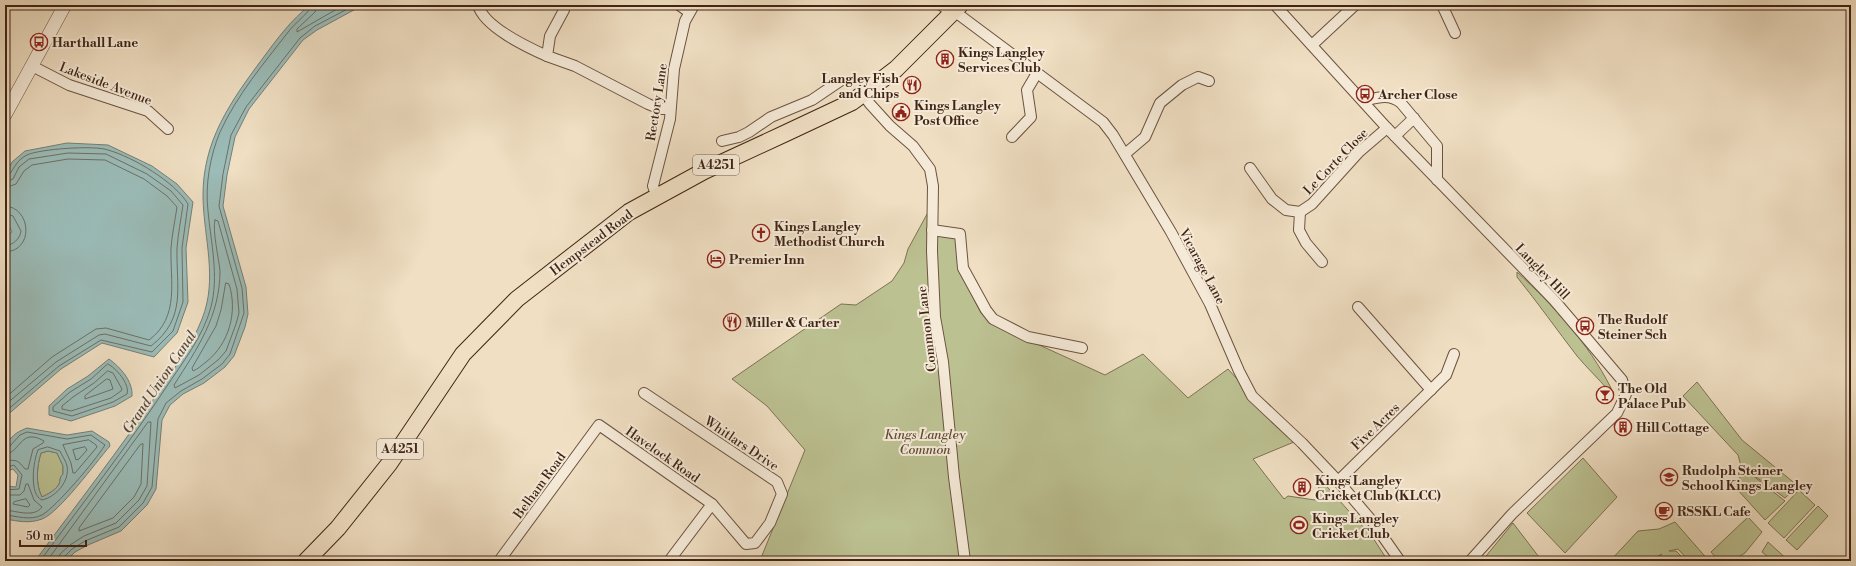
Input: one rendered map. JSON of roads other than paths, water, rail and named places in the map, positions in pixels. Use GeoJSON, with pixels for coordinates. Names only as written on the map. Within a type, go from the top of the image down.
{"type":"FeatureCollection","features":[{"type":"Feature","properties":{"kind":"main road","name":"Hempstead Road"},"geometry":{"type":"LineString","coordinates":[[306,561],[338,528],[389,464],[463,354],[512,304],[628,212],[704,171],[852,102],[864,94],[896,69],[952,9]]}},
{"type":"Feature","properties":{"kind":"street"},"geometry":{"type":"LineString","coordinates":[[5,115],[65,5]]}},
{"type":"Feature","properties":{"kind":"street"},"geometry":{"type":"LineString","coordinates":[[478,5],[480,12],[488,21],[531,48],[547,56],[575,66],[648,104],[660,109],[670,109]]}},
{"type":"Feature","properties":{"kind":"street"},"geometry":{"type":"LineString","coordinates":[[679,5],[692,8]]}},
{"type":"Feature","properties":{"kind":"street","name":"Langley Hill"},"geometry":{"type":"LineString","coordinates":[[1275,5],[1387,128],[1554,300],[1622,380],[1626,394],[1617,413],[1512,514],[1470,561]]}},
{"type":"Feature","properties":{"kind":"street"},"geometry":{"type":"LineString","coordinates":[[1312,45],[1355,5]]}},
{"type":"Feature","properties":{"kind":"street"},"geometry":{"type":"LineString","coordinates":[[1442,5],[1454,33]]}},
{"type":"Feature","properties":{"kind":"street","name":"Rectory Lane"},"geometry":{"type":"LineString","coordinates":[[657,197],[653,186],[670,120],[675,62],[680,40],[692,8]]}},
{"type":"Feature","properties":{"kind":"street","name":"Vicarage Lane"},"geometry":{"type":"LineString","coordinates":[[952,9],[1103,122],[1113,134],[1210,304],[1239,371],[1252,396],[1302,443],[1338,481],[1372,521],[1400,561]]}},
{"type":"Feature","properties":{"kind":"street"},"geometry":{"type":"LineString","coordinates":[[547,56],[550,36],[564,10]]}},
{"type":"Feature","properties":{"kind":"street","name":"Lakeside Avenue"},"geometry":{"type":"LineString","coordinates":[[32,66],[69,85],[148,111],[168,129]]}},
{"type":"Feature","properties":{"kind":"street"},"geometry":{"type":"LineString","coordinates":[[1012,137],[1031,117],[1027,90],[1037,73]]}},
{"type":"Feature","properties":{"kind":"street"},"geometry":{"type":"LineString","coordinates":[[1125,154],[1145,137],[1160,103],[1182,85],[1198,77],[1209,81]]}},
{"type":"Feature","properties":{"kind":"street"},"geometry":{"type":"LineString","coordinates":[[722,141],[739,137],[778,115],[812,100],[840,81]]}},
{"type":"Feature","properties":{"kind":"street","name":"Common Lane"},"geometry":{"type":"LineString","coordinates":[[864,94],[870,104],[890,126],[913,146],[930,169],[933,186],[932,230],[935,317],[943,362],[954,477],[965,561]]}},
{"type":"Feature","properties":{"kind":"street"},"geometry":{"type":"LineString","coordinates":[[1363,101],[1387,96],[1396,99],[1414,118],[1437,146],[1437,180]]}},
{"type":"Feature","properties":{"kind":"street"},"geometry":{"type":"LineString","coordinates":[[778,115],[786,133]]}},
{"type":"Feature","properties":{"kind":"street"},"geometry":{"type":"LineString","coordinates":[[1395,136],[1414,118]]}},
{"type":"Feature","properties":{"kind":"street","name":"Le Corte Close"},"geometry":{"type":"LineString","coordinates":[[1250,168],[1272,200],[1286,210],[1300,212],[1312,204],[1360,152],[1387,128]]}},
{"type":"Feature","properties":{"kind":"street"},"geometry":{"type":"LineString","coordinates":[[1300,212],[1299,230],[1306,243],[1322,262]]}},
{"type":"Feature","properties":{"kind":"street"},"geometry":{"type":"LineString","coordinates":[[932,230],[960,234],[963,268],[986,310],[993,319],[1028,337],[1082,348]]}},
{"type":"Feature","properties":{"kind":"street"},"geometry":{"type":"LineString","coordinates":[[1358,307],[1431,390]]}},
{"type":"Feature","properties":{"kind":"street","name":"Five Acres"},"geometry":{"type":"LineString","coordinates":[[1338,481],[1446,374],[1454,354]]}},
{"type":"Feature","properties":{"kind":"street","name":"Whitlars Drive"},"geometry":{"type":"LineString","coordinates":[[644,393],[777,482],[782,494],[770,523],[755,543],[746,544],[712,504]]}},
{"type":"Feature","properties":{"kind":"street","name":"Havelock Road"},"geometry":{"type":"LineString","coordinates":[[599,425],[712,504]]}},
{"type":"Feature","properties":{"kind":"street","name":"Belham Road"},"geometry":{"type":"LineString","coordinates":[[499,561],[599,425]]}},
{"type":"Feature","properties":{"kind":"street"},"geometry":{"type":"LineString","coordinates":[[669,561],[712,504]]}},
{"type":"Feature","properties":{"kind":"water"},"geometry":{"type":"Polygon","coordinates":[[[310,5],[363,5],[317,30],[303,40],[249,109],[235,137],[227,175],[223,206],[246,287],[248,314],[245,327],[234,356],[225,367],[204,383],[183,394],[170,405],[162,420],[156,489],[147,505],[121,531],[75,552],[66,561],[35,561],[144,413],[198,329],[207,304],[209,289],[210,274],[203,198],[207,158],[213,140],[230,106],[251,74],[285,30],[310,5]]]}},
{"type":"Feature","properties":{"kind":"water"},"geometry":{"type":"Polygon","coordinates":[[[67,143],[108,145],[152,166],[177,184],[193,202],[186,248],[188,302],[177,333],[154,357],[102,343],[61,369],[5,417],[5,237],[12,232],[5,218],[5,176],[12,162],[25,151],[67,143]]]}},
{"type":"Feature","properties":{"kind":"water"},"geometry":{"type":"Polygon","coordinates":[[[109,359],[125,375],[132,390],[132,396],[115,406],[71,421],[49,415],[49,406],[67,389],[88,376],[109,359]]]}},
{"type":"Feature","properties":{"kind":"water"},"geometry":{"type":"Polygon","coordinates":[[[27,428],[67,435],[92,431],[109,442],[110,446],[77,486],[49,515],[42,519],[33,521],[14,521],[5,519],[5,486],[16,487],[18,475],[13,469],[5,472],[5,457],[9,440],[27,428]],[[48,451],[41,453],[37,475],[38,486],[42,497],[52,492],[56,488],[63,474],[63,466],[57,453],[48,451]]]}},
{"type":"Feature","properties":{"kind":"place","name":"Harthall Lane"},"geometry":{"type":"Point","coordinates":[39,42]}},
{"type":"Feature","properties":{"kind":"place","name":"Kings Langley Services Club"},"geometry":{"type":"Point","coordinates":[945,59]}},
{"type":"Feature","properties":{"kind":"place","name":"Langley Fish and Chips"},"geometry":{"type":"Point","coordinates":[912,85]}},
{"type":"Feature","properties":{"kind":"place","name":"Archer Close"},"geometry":{"type":"Point","coordinates":[1365,94]}},
{"type":"Feature","properties":{"kind":"place","name":"Kings Langley Post Office"},"geometry":{"type":"Point","coordinates":[901,112]}},
{"type":"Feature","properties":{"kind":"place","name":"Kings Langley Methodist Church"},"geometry":{"type":"Point","coordinates":[761,233]}},
{"type":"Feature","properties":{"kind":"place","name":"Premier Inn"},"geometry":{"type":"Point","coordinates":[716,259]}},
{"type":"Feature","properties":{"kind":"place","name":"Miller & Carter"},"geometry":{"type":"Point","coordinates":[732,322]}},
{"type":"Feature","properties":{"kind":"place","name":"The Rudolf Steiner Sch"},"geometry":{"type":"Point","coordinates":[1585,326]}},
{"type":"Feature","properties":{"kind":"place","name":"The Old Palace Pub"},"geometry":{"type":"Point","coordinates":[1605,395]}},
{"type":"Feature","properties":{"kind":"place","name":"Hill Cottage"},"geometry":{"type":"Point","coordinates":[1623,427]}},
{"type":"Feature","properties":{"kind":"place","name":"Rudolph Steiner School Kings Langley"},"geometry":{"type":"Point","coordinates":[1669,477]}},
{"type":"Feature","properties":{"kind":"place","name":"Kings Langley Cricket Club (KLCC)"},"geometry":{"type":"Point","coordinates":[1302,487]}},
{"type":"Feature","properties":{"kind":"place","name":"RSSKL Cafe"},"geometry":{"type":"Point","coordinates":[1664,511]}},
{"type":"Feature","properties":{"kind":"place","name":"Kings Langley Cricket Club"},"geometry":{"type":"Point","coordinates":[1299,525]}},
{"type":"Feature","properties":{"kind":"water label","name":"Grand Union Canal"},"geometry":{"type":"Point","coordinates":[159,382]}},
{"type":"Feature","properties":{"kind":"park label","name":"Kings Langley Common"},"geometry":{"type":"Point","coordinates":[925,442]}}]}
